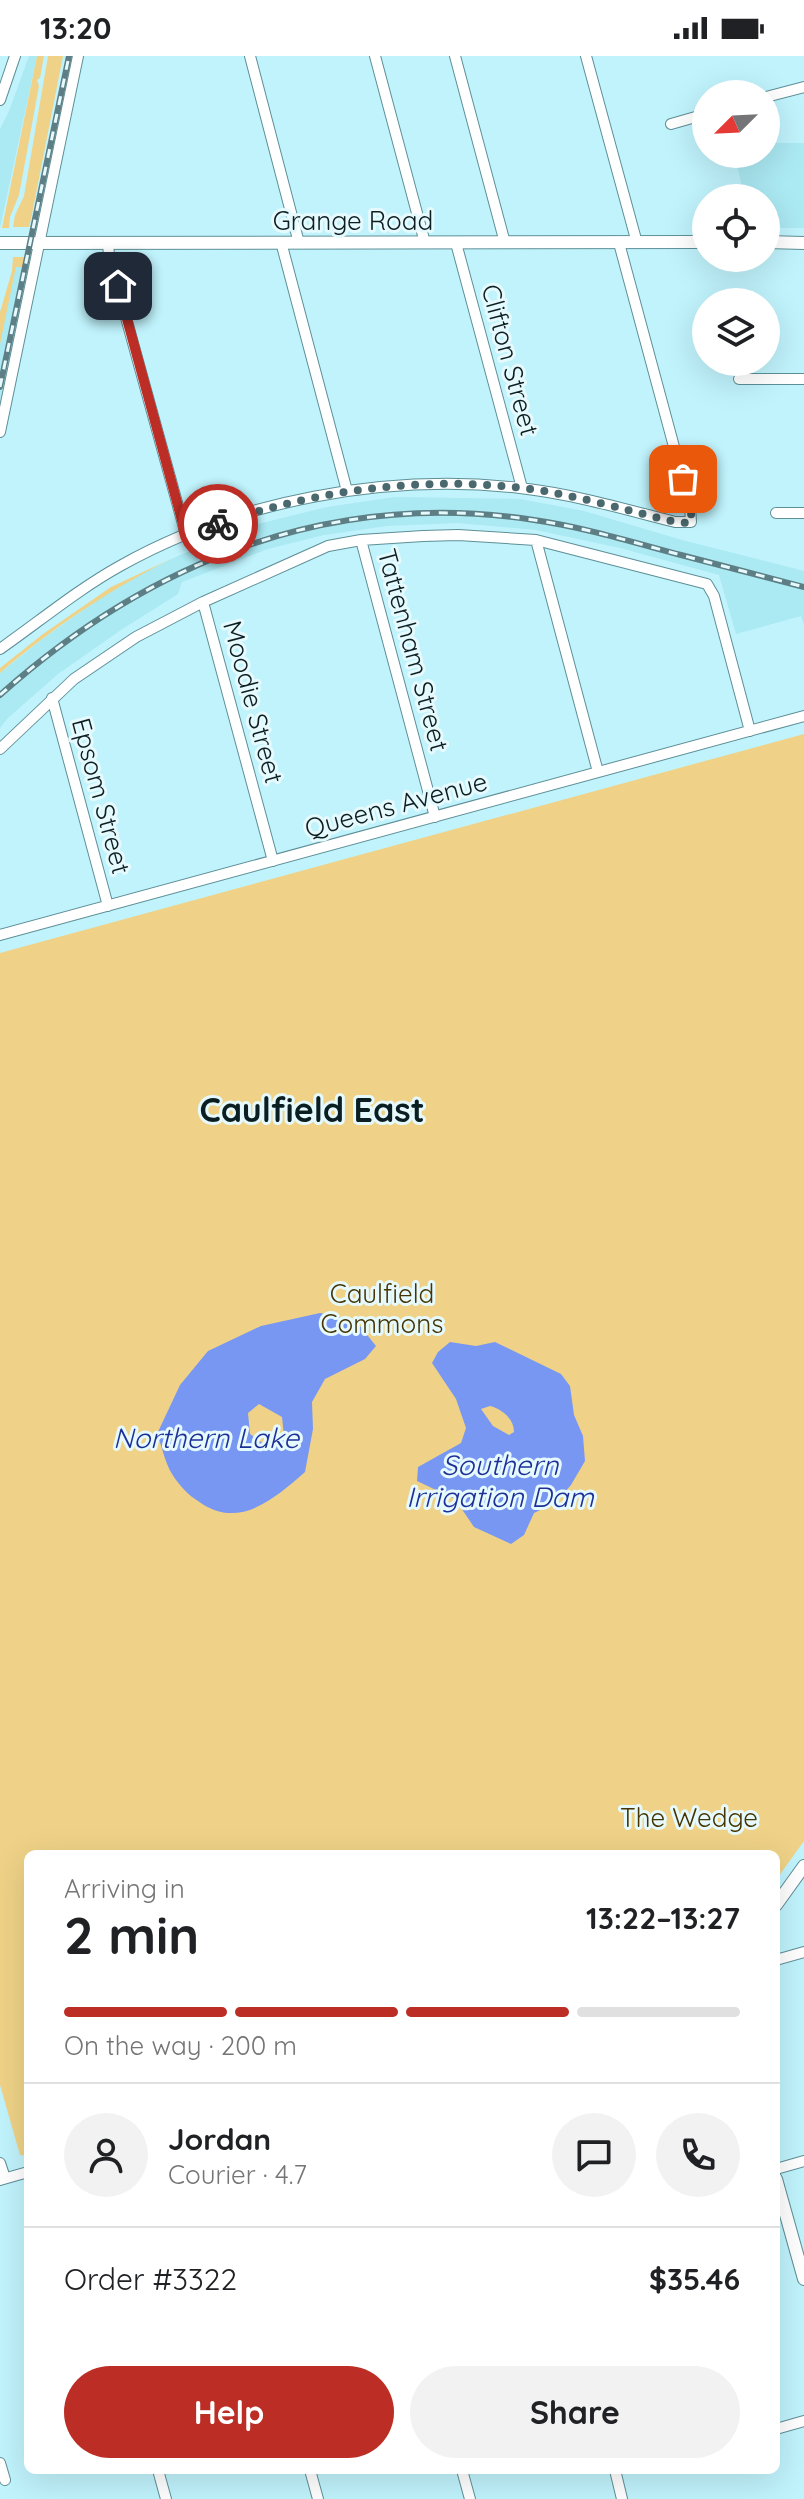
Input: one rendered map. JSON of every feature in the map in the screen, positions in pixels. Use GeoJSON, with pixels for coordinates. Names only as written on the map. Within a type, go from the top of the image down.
{"type":"FeatureCollection","features":[{"type":"Feature","properties":{"kind":"main road","name":"Grange Road"},"geometry":{"type":"LineString","coordinates":[[0,243],[692,242]]}},
{"type":"Feature","properties":{"kind":"main road"},"geometry":{"type":"LineString","coordinates":[[780,242],[804,243]]}},
{"type":"Feature","properties":{"kind":"main road"},"geometry":{"type":"LineString","coordinates":[[780,1899],[804,1866]]}},
{"type":"Feature","properties":{"kind":"main road"},"geometry":{"type":"LineString","coordinates":[[780,2193],[804,2279]]}},
{"type":"Feature","properties":{"kind":"street"},"geometry":{"type":"LineString","coordinates":[[0,100],[15,56]]}},
{"type":"Feature","properties":{"kind":"street"},"geometry":{"type":"LineString","coordinates":[[0,432],[78,56]]}},
{"type":"Feature","properties":{"kind":"street"},"geometry":{"type":"LineString","coordinates":[[250,56],[299,243]]}},
{"type":"Feature","properties":{"kind":"street"},"geometry":{"type":"LineString","coordinates":[[375,56],[425,243]]}},
{"type":"Feature","properties":{"kind":"street"},"geometry":{"type":"LineString","coordinates":[[455,56],[505,243]]}},
{"type":"Feature","properties":{"kind":"street"},"geometry":{"type":"LineString","coordinates":[[586,56],[637,243]]}},
{"type":"Feature","properties":{"kind":"street"},"geometry":{"type":"LineString","coordinates":[[780,93],[804,87]]}},
{"type":"Feature","properties":{"kind":"street"},"geometry":{"type":"LineString","coordinates":[[671,124],[692,118]]}},
{"type":"Feature","properties":{"kind":"street"},"geometry":{"type":"LineString","coordinates":[[281,242],[347,491]]}},
{"type":"Feature","properties":{"kind":"street"},"geometry":{"type":"LineString","coordinates":[[108,243],[186,535]]}},
{"type":"Feature","properties":{"kind":"street","name":"Clifton Street"},"geometry":{"type":"LineString","coordinates":[[456,243],[522,488]]}},
{"type":"Feature","properties":{"kind":"street"},"geometry":{"type":"LineString","coordinates":[[0,649],[121,565],[186,535],[272,506],[347,491],[433,484],[522,488],[579,498],[675,522],[691,522],[690,506],[619,243]]}},
{"type":"Feature","properties":{"kind":"street"},"geometry":{"type":"LineString","coordinates":[[739,379],[804,379]]}},
{"type":"Feature","properties":{"kind":"street"},"geometry":{"type":"LineString","coordinates":[[776,513],[804,513]]}},
{"type":"Feature","properties":{"kind":"street"},"geometry":{"type":"LineString","coordinates":[[0,749],[52,698],[115,650],[203,602],[316,550],[361,540],[458,535],[536,540],[709,586],[750,731]]}},
{"type":"Feature","properties":{"kind":"street","name":"Tattenham Street"},"geometry":{"type":"LineString","coordinates":[[361,540],[435,817]]}},
{"type":"Feature","properties":{"kind":"street"},"geometry":{"type":"LineString","coordinates":[[536,540],[598,772]]}},
{"type":"Feature","properties":{"kind":"street","name":"Moodie Street"},"geometry":{"type":"LineString","coordinates":[[203,602],[273,861]]}},
{"type":"Feature","properties":{"kind":"street","name":"Epsom Street"},"geometry":{"type":"LineString","coordinates":[[52,698],[108,906]]}},
{"type":"Feature","properties":{"kind":"street","name":"Queens Avenue"},"geometry":{"type":"LineString","coordinates":[[0,935],[804,716]]}},
{"type":"Feature","properties":{"kind":"street"},"geometry":{"type":"LineString","coordinates":[[780,1957],[804,1952]]}},
{"type":"Feature","properties":{"kind":"street"},"geometry":{"type":"LineString","coordinates":[[780,2168],[804,2161]]}},
{"type":"Feature","properties":{"kind":"street"},"geometry":{"type":"LineString","coordinates":[[0,2163],[2,2179],[24,2173]]}},
{"type":"Feature","properties":{"kind":"street"},"geometry":{"type":"LineString","coordinates":[[780,2428],[804,2421]]}},
{"type":"Feature","properties":{"kind":"street"},"geometry":{"type":"LineString","coordinates":[[0,2463],[5,2480]]}},
{"type":"Feature","properties":{"kind":"street"},"geometry":{"type":"LineString","coordinates":[[159,2474],[166,2499]]}},
{"type":"Feature","properties":{"kind":"street"},"geometry":{"type":"LineString","coordinates":[[311,2474],[318,2499]]}},
{"type":"Feature","properties":{"kind":"street"},"geometry":{"type":"LineString","coordinates":[[463,2474],[470,2499]]}},
{"type":"Feature","properties":{"kind":"street"},"geometry":{"type":"LineString","coordinates":[[616,2474],[622,2499]]}},
{"type":"Feature","properties":{"kind":"shaded area"},"geometry":{"type":"Polygon","coordinates":[[[29,56],[37,56],[0,228],[0,129],[29,56]]]}},
{"type":"Feature","properties":{"kind":"shaded area"},"geometry":{"type":"Polygon","coordinates":[[[780,143],[804,143],[804,228],[780,228],[780,184],[742,184],[738,168],[780,168],[780,143]]]}},
{"type":"Feature","properties":{"kind":"shaded area"},"geometry":{"type":"Polygon","coordinates":[[[17,257],[32,257],[0,408],[0,336],[17,257]]]}},
{"type":"Feature","properties":{"kind":"shaded area"},"geometry":{"type":"Polygon","coordinates":[[[395,497],[520,499],[584,511],[804,571],[804,625],[801,616],[736,634],[719,575],[620,548],[536,530],[458,523],[387,526],[324,535],[268,549],[182,582],[178,594],[58,674],[0,728],[0,673],[45,637],[133,578],[254,525],[327,507],[395,497]]]}},
{"type":"Feature","properties":{"kind":"green space"},"geometry":{"type":"Polygon","coordinates":[[[37,56],[44,56],[37,80],[39,86],[19,195],[9,228],[2,228],[37,56]]]}},
{"type":"Feature","properties":{"kind":"green space"},"geometry":{"type":"Polygon","coordinates":[[[48,56],[63,56],[31,219],[29,227],[13,227],[24,196],[48,56]]]}},
{"type":"Feature","properties":{"kind":"green space"},"geometry":{"type":"Polygon","coordinates":[[[68,56],[72,56],[68,77],[36,227],[33,227],[68,56]]]}},
{"type":"Feature","properties":{"kind":"green space"},"geometry":{"type":"Polygon","coordinates":[[[13,257],[29,257],[27,267],[16,267],[0,344],[0,312],[13,257]]]}},
{"type":"Feature","properties":{"kind":"green space"},"geometry":{"type":"Polygon","coordinates":[[[177,556],[85,609],[0,673],[0,668],[43,634],[111,587],[177,556]]]}},
{"type":"Feature","properties":{"kind":"green space","name":"Caulfield Commons"},"geometry":{"type":"Polygon","coordinates":[[[804,734],[804,1841],[780,1874],[780,1850],[24,1850],[24,2156],[20,2155],[0,2085],[0,953],[804,734]]]}},
{"type":"Feature","properties":{"kind":"water","name":"Northern Lake"},"geometry":{"type":"Polygon","coordinates":[[[320,1313],[356,1321],[376,1346],[365,1359],[325,1379],[312,1402],[313,1429],[305,1472],[255,1508],[227,1513],[198,1501],[180,1485],[170,1470],[157,1434],[180,1385],[208,1351],[261,1326],[320,1313]],[[259,1404],[248,1413],[250,1434],[268,1447],[284,1436],[282,1417],[259,1404]]]}},
{"type":"Feature","properties":{"kind":"water","name":"Southern Irrigation Dam"},"geometry":{"type":"Polygon","coordinates":[[[450,1342],[476,1346],[495,1342],[561,1374],[570,1386],[574,1415],[583,1436],[585,1461],[571,1485],[556,1502],[534,1513],[524,1535],[511,1544],[474,1527],[455,1499],[417,1481],[418,1467],[461,1443],[466,1428],[456,1399],[432,1363],[438,1352],[450,1342]],[[494,1407],[481,1409],[493,1426],[509,1435],[514,1432],[510,1419],[494,1407]]]}},
{"type":"Feature","properties":{"kind":"railway"},"geometry":{"type":"LineString","coordinates":[[0,387],[69,56]]}},
{"type":"Feature","properties":{"kind":"railway"},"geometry":{"type":"LineString","coordinates":[[0,695],[58,648],[118,607],[181,573],[247,546],[315,526],[386,515],[459,513],[552,523],[804,587]]}},
{"type":"Feature","properties":{"kind":"way so far"},"geometry":{"type":"LineString","coordinates":[[218,524],[272,506],[328,494],[433,484],[522,488],[688,523],[692,518],[683,479]]}},
{"type":"Feature","properties":{"kind":"district","name":"Caulfield East"},"geometry":{"type":"Point","coordinates":[312,1110]}},
{"type":"Feature","properties":{"kind":"route"},"geometry":{"type":"LineString","coordinates":[[118,286],[186,535],[218,524]]}},
{"type":"Feature","properties":{"kind":"park label","name":"The Wedge"},"geometry":{"type":"Point","coordinates":[689,1818]}}]}
